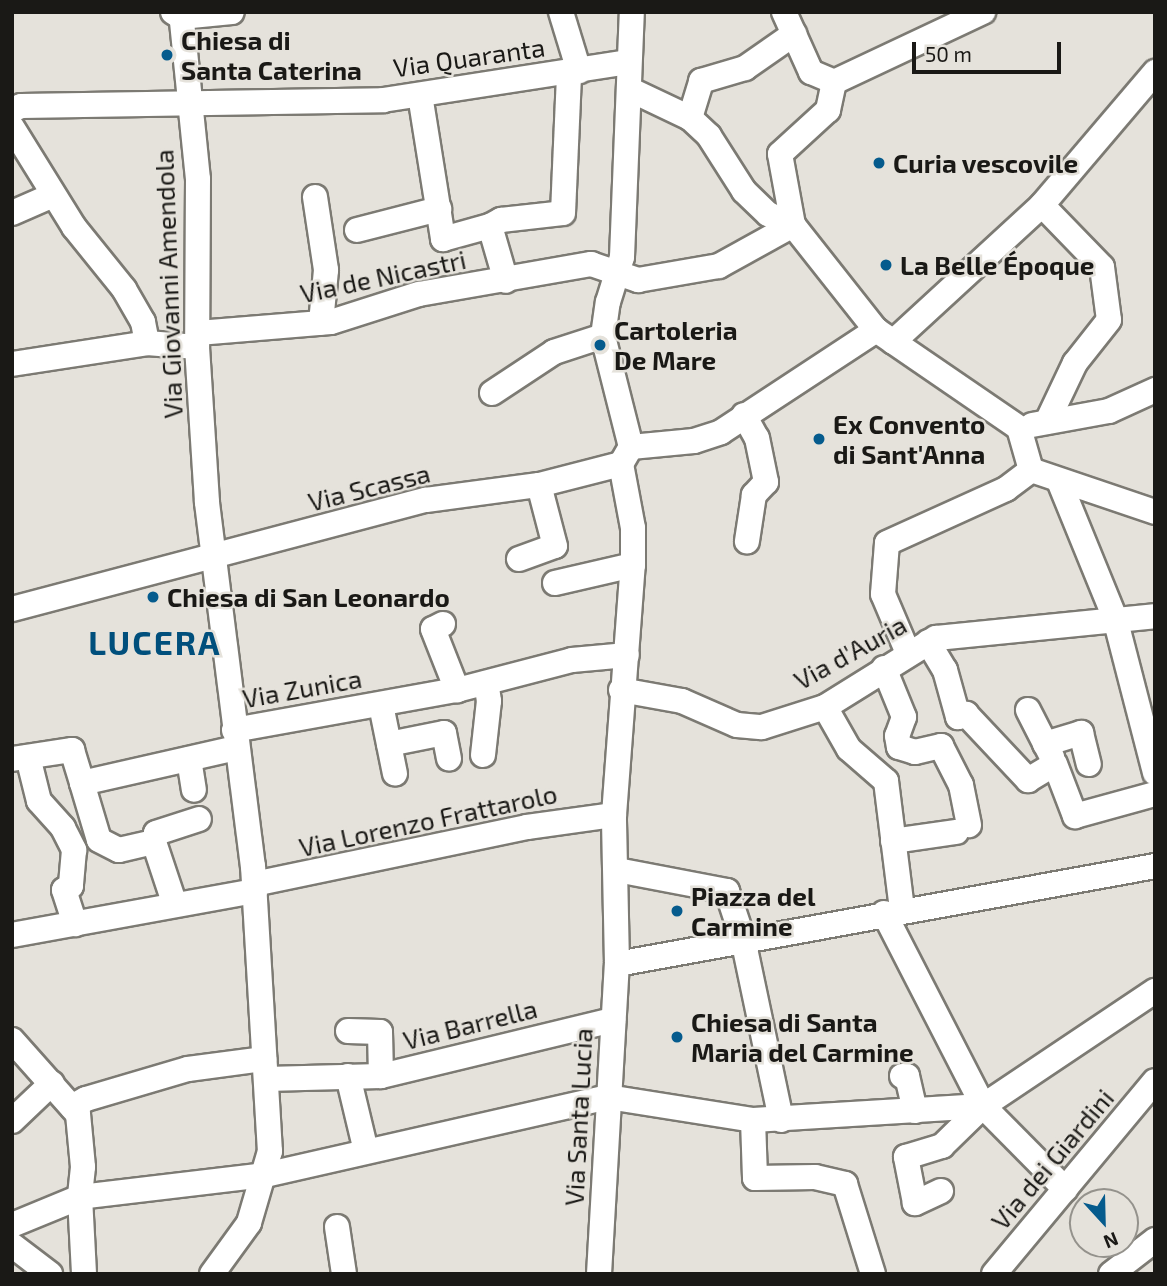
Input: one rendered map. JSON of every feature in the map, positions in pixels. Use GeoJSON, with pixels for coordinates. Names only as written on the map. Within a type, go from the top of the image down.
{"type":"FeatureCollection","features":[{"type":"Feature","properties":{"kind":"street"},"geometry":{"type":"LineString","coordinates":[[178,14],[232,12]]}},
{"type":"Feature","properties":{"kind":"street"},"geometry":{"type":"LineString","coordinates":[[420,95],[443,239],[490,226],[501,220],[563,214],[574,72],[561,12]]}},
{"type":"Feature","properties":{"kind":"street"},"geometry":{"type":"LineString","coordinates":[[632,12],[629,62],[631,90],[622,257],[603,336],[626,456],[633,528],[633,565],[627,655],[621,690],[614,815],[617,964],[829,923],[1155,866]]}},
{"type":"Feature","properties":{"kind":"street","name":"Via Giovanni Amendola"},"geometry":{"type":"LineString","coordinates":[[178,14],[198,179],[197,340],[215,554],[235,739],[255,888],[270,1151],[249,1223],[212,1274]]}},
{"type":"Feature","properties":{"kind":"street"},"geometry":{"type":"LineString","coordinates":[[691,118],[701,81],[745,68],[789,23],[811,72],[834,82],[974,15]]}},
{"type":"Feature","properties":{"kind":"street","name":"Via Quaranta"},"geometry":{"type":"LineString","coordinates":[[12,110],[21,106],[190,106],[420,95],[629,62]]}},
{"type":"Feature","properties":{"kind":"street","name":"Via Scassa"},"geometry":{"type":"LineString","coordinates":[[12,609],[426,500],[539,485],[626,456],[694,441],[721,432],[744,415],[884,336],[1042,205],[1155,72]]}},
{"type":"Feature","properties":{"kind":"street"},"geometry":{"type":"LineString","coordinates":[[793,225],[780,154],[828,110],[834,82]]}},
{"type":"Feature","properties":{"kind":"street"},"geometry":{"type":"LineString","coordinates":[[631,90],[691,118],[709,136],[744,191],[768,214],[793,225],[884,336],[1020,428],[1031,470]]}},
{"type":"Feature","properties":{"kind":"street"},"geometry":{"type":"LineString","coordinates":[[12,127],[52,195],[124,289],[143,322],[147,343]]}},
{"type":"Feature","properties":{"kind":"street"},"geometry":{"type":"LineString","coordinates":[[12,213],[52,195]]}},
{"type":"Feature","properties":{"kind":"street"},"geometry":{"type":"LineString","coordinates":[[315,197],[326,270],[321,323]]}},
{"type":"Feature","properties":{"kind":"street"},"geometry":{"type":"LineString","coordinates":[[358,230],[437,198]]}},
{"type":"Feature","properties":{"kind":"street"},"geometry":{"type":"LineString","coordinates":[[1042,205],[1102,267],[1109,320],[1075,363],[1046,422]]}},
{"type":"Feature","properties":{"kind":"street","name":"Via de Nicastri"},"geometry":{"type":"LineString","coordinates":[[12,364],[147,343],[197,340],[321,323],[419,294],[506,281],[591,264],[617,276],[638,280],[719,266],[793,225]]}},
{"type":"Feature","properties":{"kind":"street"},"geometry":{"type":"LineString","coordinates":[[490,226],[506,281]]}},
{"type":"Feature","properties":{"kind":"street"},"geometry":{"type":"LineString","coordinates":[[492,393],[554,352],[603,336]]}},
{"type":"Feature","properties":{"kind":"street"},"geometry":{"type":"LineString","coordinates":[[1020,428],[1109,411],[1155,390]]}},
{"type":"Feature","properties":{"kind":"street"},"geometry":{"type":"LineString","coordinates":[[744,415],[757,438],[766,482],[754,495],[747,541]]}},
{"type":"Feature","properties":{"kind":"street"},"geometry":{"type":"LineString","coordinates":[[1031,470],[1155,512]]}},
{"type":"Feature","properties":{"kind":"street"},"geometry":{"type":"LineString","coordinates":[[958,717],[945,670],[918,647],[883,594],[887,543],[981,500],[1031,470]]}},
{"type":"Feature","properties":{"kind":"street"},"geometry":{"type":"LineString","coordinates":[[1059,481],[1115,618],[1155,773]]}},
{"type":"Feature","properties":{"kind":"street"},"geometry":{"type":"LineString","coordinates":[[519,559],[555,545],[539,485]]}},
{"type":"Feature","properties":{"kind":"street"},"geometry":{"type":"LineString","coordinates":[[555,583],[633,565]]}},
{"type":"Feature","properties":{"kind":"street","name":"Via d'Auria"},"geometry":{"type":"LineString","coordinates":[[621,690],[682,701],[737,726],[762,727],[825,706],[918,647],[980,631],[1155,616]]}},
{"type":"Feature","properties":{"kind":"street"},"geometry":{"type":"LineString","coordinates":[[443,624],[433,629],[457,690]]}},
{"type":"Feature","properties":{"kind":"street","name":"Via Zunica"},"geometry":{"type":"LineString","coordinates":[[82,783],[189,759],[235,739],[457,690],[572,660],[627,655]]}},
{"type":"Feature","properties":{"kind":"street"},"geometry":{"type":"LineString","coordinates":[[884,668],[904,717],[897,736],[899,747]]}},
{"type":"Feature","properties":{"kind":"street"},"geometry":{"type":"LineString","coordinates":[[483,755],[489,701],[486,683]]}},
{"type":"Feature","properties":{"kind":"street","name":"Via Zunica"},"geometry":{"type":"LineString","coordinates":[[381,705],[395,774]]}},
{"type":"Feature","properties":{"kind":"street"},"geometry":{"type":"LineString","coordinates":[[825,706],[849,749],[886,781],[893,841],[893,912],[983,1106],[1065,1189]]}},
{"type":"Feature","properties":{"kind":"street"},"geometry":{"type":"LineString","coordinates":[[1028,710],[1050,754],[1075,816],[1155,794]]}},
{"type":"Feature","properties":{"kind":"street"},"geometry":{"type":"LineString","coordinates":[[869,764],[899,747],[915,752],[941,746],[958,717],[965,714],[1027,780],[1050,754],[1081,733],[1089,764]]}},
{"type":"Feature","properties":{"kind":"street"},"geometry":{"type":"LineString","coordinates":[[389,744],[444,733],[449,759]]}},
{"type":"Feature","properties":{"kind":"street"},"geometry":{"type":"LineString","coordinates":[[893,841],[963,829],[961,785],[941,746]]}},
{"type":"Feature","properties":{"kind":"street"},"geometry":{"type":"LineString","coordinates":[[75,924],[64,890],[71,886],[74,850],[63,828],[39,801],[20,758],[72,750],[99,840],[119,850],[154,842]]}},
{"type":"Feature","properties":{"kind":"street"},"geometry":{"type":"LineString","coordinates":[[189,759],[194,790]]}},
{"type":"Feature","properties":{"kind":"street","name":"Via Lorenzo Frattarolo"},"geometry":{"type":"LineString","coordinates":[[12,935],[175,905],[527,827],[614,815]]}},
{"type":"Feature","properties":{"kind":"street"},"geometry":{"type":"LineString","coordinates":[[175,905],[154,842],[156,833],[199,819]]}},
{"type":"Feature","properties":{"kind":"street"},"geometry":{"type":"LineString","coordinates":[[74,850],[99,840]]}},
{"type":"Feature","properties":{"kind":"street"},"geometry":{"type":"LineString","coordinates":[[617,870],[727,891],[743,939],[782,1120]]}},
{"type":"Feature","properties":{"kind":"street","name":"Via Santa Lucia"},"geometry":{"type":"LineString","coordinates":[[599,1274],[617,964]]}},
{"type":"Feature","properties":{"kind":"street"},"geometry":{"type":"LineString","coordinates":[[941,1191],[915,1203],[906,1157],[942,1146],[983,1106],[1155,991]]}},
{"type":"Feature","properties":{"kind":"street","name":"Via Barrella"},"geometry":{"type":"LineString","coordinates":[[72,1107],[86,1099],[188,1069],[265,1069],[381,1076],[613,1020]]}},
{"type":"Feature","properties":{"kind":"street","name":"Via Barrella"},"geometry":{"type":"LineString","coordinates":[[348,1031],[380,1032],[381,1076]]}},
{"type":"Feature","properties":{"kind":"street"},"geometry":{"type":"LineString","coordinates":[[12,1040],[78,1114],[83,1167],[80,1197],[84,1274]]}},
{"type":"Feature","properties":{"kind":"street"},"geometry":{"type":"LineString","coordinates":[[348,1076],[366,1151]]}},
{"type":"Feature","properties":{"kind":"street"},"geometry":{"type":"LineString","coordinates":[[902,1076],[907,1076],[915,1111]]}},
{"type":"Feature","properties":{"kind":"street","name":"Via dei Giardini"},"geometry":{"type":"LineString","coordinates":[[1000,1271],[1155,1082]]}},
{"type":"Feature","properties":{"kind":"street"},"geometry":{"type":"LineString","coordinates":[[12,1121],[52,1083]]}},
{"type":"Feature","properties":{"kind":"street"},"geometry":{"type":"LineString","coordinates":[[12,1225],[80,1197],[265,1175],[608,1097],[753,1121],[983,1106]]}},
{"type":"Feature","properties":{"kind":"street"},"geometry":{"type":"LineString","coordinates":[[753,1121],[755,1178],[815,1177],[845,1184],[856,1212],[863,1256],[873,1274]]}},
{"type":"Feature","properties":{"kind":"street"},"geometry":{"type":"LineString","coordinates":[[337,1227],[344,1274]]}},
{"type":"Feature","properties":{"kind":"street"},"geometry":{"type":"LineString","coordinates":[[1111,1274],[1155,1240]]}},
{"type":"Feature","properties":{"kind":"street"},"geometry":{"type":"LineString","coordinates":[[12,1245],[50,1274]]}},
{"type":"Feature","properties":{"kind":"place","name":"Chiesa di Santa Caterina"},"geometry":{"type":"Point","coordinates":[167,55]}},
{"type":"Feature","properties":{"kind":"place","name":"Curia vescovile"},"geometry":{"type":"Point","coordinates":[879,163]}},
{"type":"Feature","properties":{"kind":"place","name":"La Belle Époque"},"geometry":{"type":"Point","coordinates":[886,265]}},
{"type":"Feature","properties":{"kind":"place","name":"Cartoleria De Mare"},"geometry":{"type":"Point","coordinates":[600,345]}},
{"type":"Feature","properties":{"kind":"place","name":"Ex Convento di Sant'Anna"},"geometry":{"type":"Point","coordinates":[819,439]}},
{"type":"Feature","properties":{"kind":"place","name":"Chiesa di San Leonardo"},"geometry":{"type":"Point","coordinates":[153,597]}},
{"type":"Feature","properties":{"kind":"place","name":"Piazza del Carmine"},"geometry":{"type":"Point","coordinates":[677,911]}},
{"type":"Feature","properties":{"kind":"place","name":"Chiesa di Santa Maria del Carmine"},"geometry":{"type":"Point","coordinates":[677,1037]}},
{"type":"Feature","properties":{"kind":"district","name":"LUCERA"},"geometry":{"type":"Point","coordinates":[155,643]}}]}
